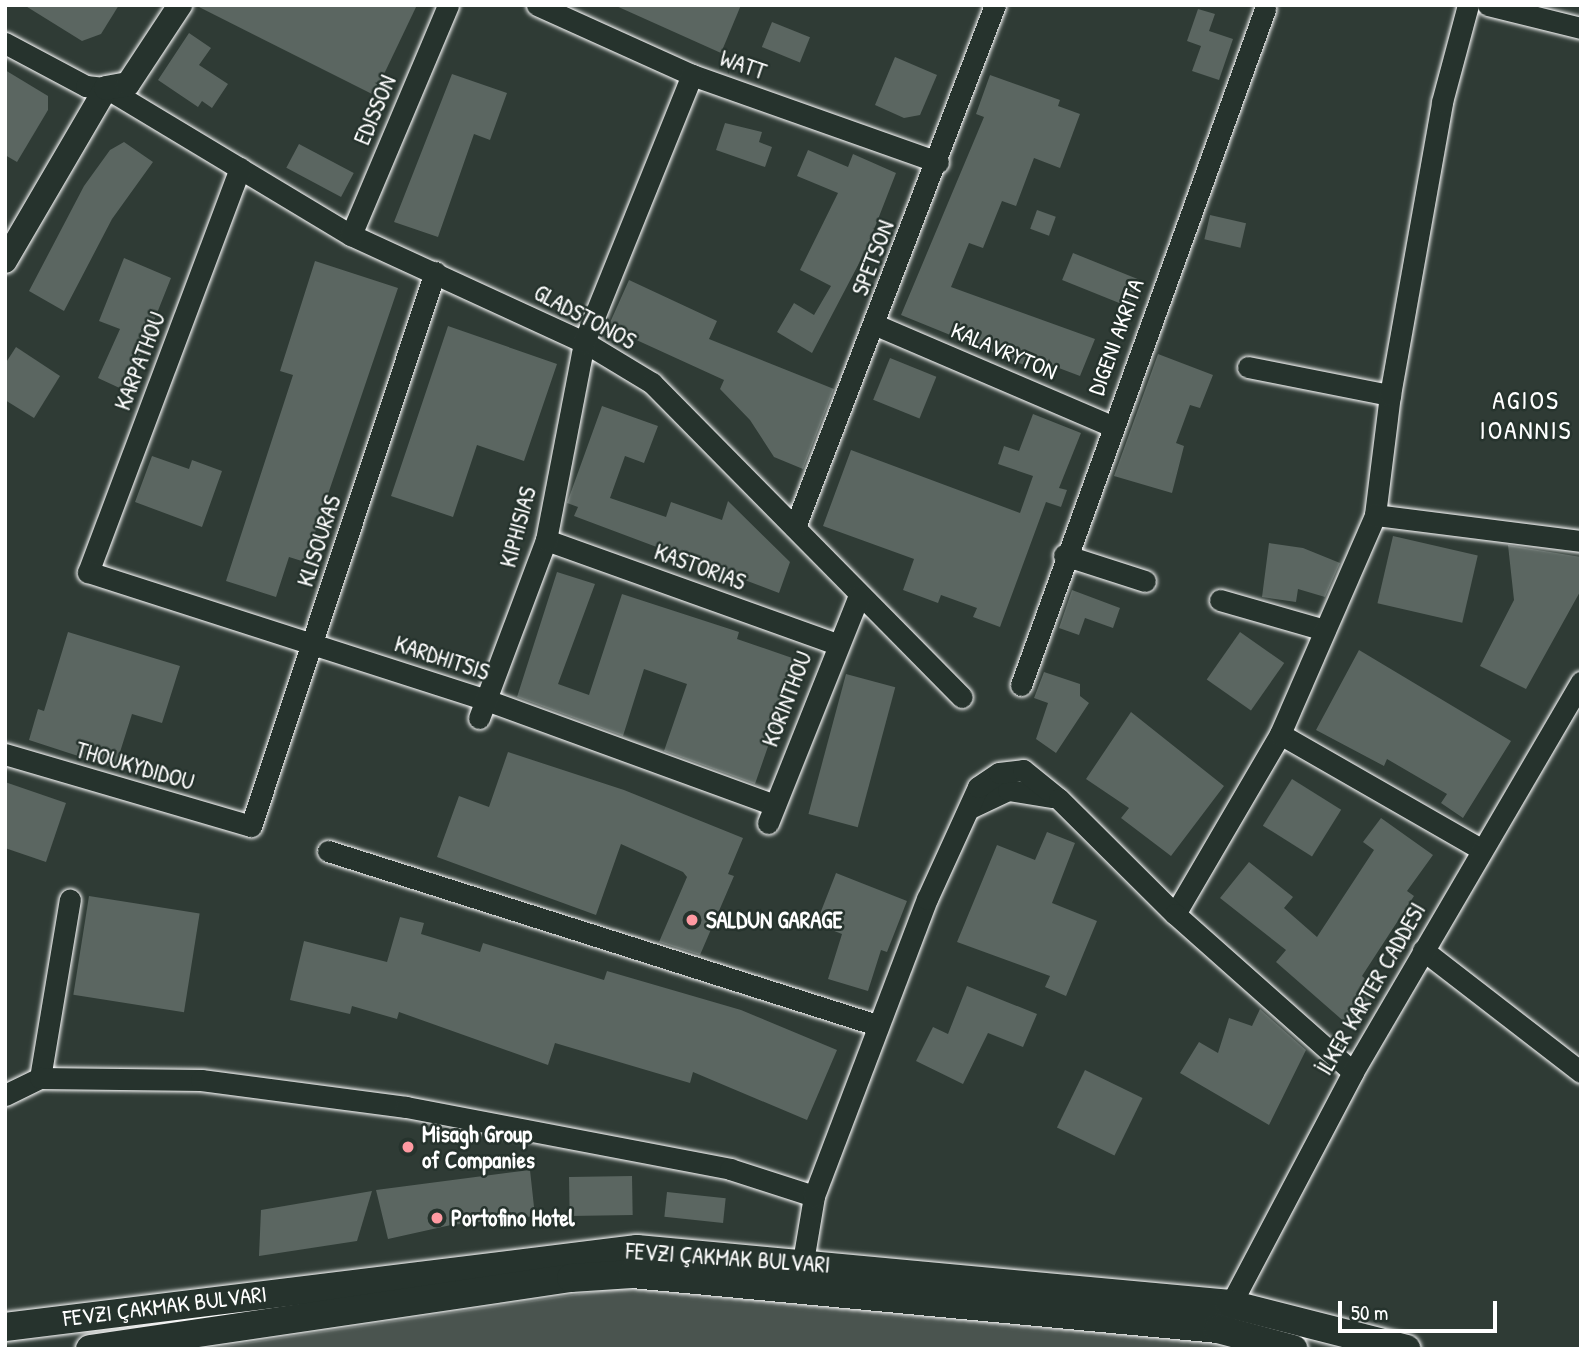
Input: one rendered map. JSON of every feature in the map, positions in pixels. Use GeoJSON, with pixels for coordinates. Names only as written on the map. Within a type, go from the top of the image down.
{"type":"FeatureCollection","features":[{"type":"Feature","properties":{"kind":"main road"},"geometry":{"type":"LineString","coordinates":[[5,1327],[573,1253],[637,1249],[801,1275],[1224,1316],[1406,1349]]}},
{"type":"Feature","properties":{"kind":"main road"},"geometry":{"type":"LineString","coordinates":[[90,1349],[571,1278],[632,1274],[801,1275]]}},
{"type":"Feature","properties":{"kind":"main road"},"geometry":{"type":"LineString","coordinates":[[1224,1316],[1293,1349]]}},
{"type":"Feature","properties":{"kind":"street"},"geometry":{"type":"LineString","coordinates":[[5,261],[106,88],[128,84],[180,5]]}},
{"type":"Feature","properties":{"kind":"street","name":"EDISSON"},"geometry":{"type":"LineString","coordinates":[[351,235],[448,5]]}},
{"type":"Feature","properties":{"kind":"street","name":"WATT"},"geometry":{"type":"LineString","coordinates":[[537,5],[692,75],[938,162]]}},
{"type":"Feature","properties":{"kind":"street","name":"SPETSON"},"geometry":{"type":"LineString","coordinates":[[795,527],[876,325],[995,5]]}},
{"type":"Feature","properties":{"kind":"street"},"geometry":{"type":"LineString","coordinates":[[1175,914],[1280,734],[1321,629],[1375,515],[1390,395],[1442,102],[1468,5]]}},
{"type":"Feature","properties":{"kind":"street"},"geometry":{"type":"LineString","coordinates":[[1488,5],[1581,28]]}},
{"type":"Feature","properties":{"kind":"street","name":"DIGENI AKRITA"},"geometry":{"type":"LineString","coordinates":[[1021,685],[1064,555],[1265,9]]}},
{"type":"Feature","properties":{"kind":"street","name":"GLADSTONOS"},"geometry":{"type":"LineString","coordinates":[[5,43],[86,86],[106,88],[351,235],[584,342],[652,383],[795,527],[859,596],[962,697]]}},
{"type":"Feature","properties":{"kind":"street","name":"KIPHISIAS"},"geometry":{"type":"LineString","coordinates":[[484,710],[546,540],[584,342],[692,75]]}},
{"type":"Feature","properties":{"kind":"street","name":"KARPATHOU"},"geometry":{"type":"LineString","coordinates":[[88,572],[240,168]]}},
{"type":"Feature","properties":{"kind":"street","name":"KLISOURAS"},"geometry":{"type":"LineString","coordinates":[[251,826],[435,272]]}},
{"type":"Feature","properties":{"kind":"street","name":"KALAVRYTON"},"geometry":{"type":"LineString","coordinates":[[876,325],[1112,426]]}},
{"type":"Feature","properties":{"kind":"street"},"geometry":{"type":"LineString","coordinates":[[1248,367],[1390,395]]}},
{"type":"Feature","properties":{"kind":"street"},"geometry":{"type":"LineString","coordinates":[[1375,515],[1581,541]]}},
{"type":"Feature","properties":{"kind":"street","name":"KASTORIAS"},"geometry":{"type":"LineString","coordinates":[[546,540],[836,644]]}},
{"type":"Feature","properties":{"kind":"street"},"geometry":{"type":"LineString","coordinates":[[1064,555],[1145,581]]}},
{"type":"Feature","properties":{"kind":"street","name":"KARDHITSIS"},"geometry":{"type":"LineString","coordinates":[[88,572],[313,643],[484,710],[772,814]]}},
{"type":"Feature","properties":{"kind":"street","name":"KORINTHOU"},"geometry":{"type":"LineString","coordinates":[[772,814],[836,644],[859,596]]}},
{"type":"Feature","properties":{"kind":"street"},"geometry":{"type":"LineString","coordinates":[[1220,600],[1321,629]]}},
{"type":"Feature","properties":{"kind":"street","name":"İLKER KARTER CADDESI"},"geometry":{"type":"LineString","coordinates":[[1224,1316],[1353,1072],[1581,682]]}},
{"type":"Feature","properties":{"kind":"street"},"geometry":{"type":"LineString","coordinates":[[1280,734],[1481,849]]}},
{"type":"Feature","properties":{"kind":"street","name":"THOUKYDIDOU"},"geometry":{"type":"LineString","coordinates":[[5,754],[251,826]]}},
{"type":"Feature","properties":{"kind":"street"},"geometry":{"type":"LineString","coordinates":[[801,1275],[814,1196],[877,1025],[964,814],[978,787],[999,773],[1023,770],[1059,799],[1175,914],[1353,1072]]}},
{"type":"Feature","properties":{"kind":"street"},"geometry":{"type":"LineString","coordinates":[[328,851],[877,1025]]}},
{"type":"Feature","properties":{"kind":"street"},"geometry":{"type":"LineString","coordinates":[[40,1078],[70,899]]}},
{"type":"Feature","properties":{"kind":"street"},"geometry":{"type":"LineString","coordinates":[[1423,950],[1581,1072]]}},
{"type":"Feature","properties":{"kind":"street"},"geometry":{"type":"LineString","coordinates":[[5,1095],[40,1078],[201,1080],[406,1107],[730,1169],[814,1196]]}},
{"type":"Feature","properties":{"kind":"shaded area"},"geometry":{"type":"Polygon","coordinates":[[[626,1287],[1215,1340],[1246,1349],[205,1349],[626,1287]]]}},
{"type":"Feature","properties":{"kind":"building"},"geometry":{"type":"Polygon","coordinates":[[[24,5],[119,5],[101,34],[82,41],[24,5]]]}},
{"type":"Feature","properties":{"kind":"building"},"geometry":{"type":"Polygon","coordinates":[[[195,5],[417,5],[374,95],[195,5]]]}},
{"type":"Feature","properties":{"kind":"building"},"geometry":{"type":"Polygon","coordinates":[[[614,5],[741,5],[721,53],[614,5]]]}},
{"type":"Feature","properties":{"kind":"building"},"geometry":{"type":"Polygon","coordinates":[[[1198,9],[1215,14],[1209,31],[1233,39],[1219,80],[1192,71],[1201,46],[1187,41],[1198,9]]]}},
{"type":"Feature","properties":{"kind":"building"},"geometry":{"type":"Polygon","coordinates":[[[772,22],[810,37],[800,62],[762,47],[772,22]]]}},
{"type":"Feature","properties":{"kind":"building"},"geometry":{"type":"Polygon","coordinates":[[[189,33],[211,48],[199,65],[228,84],[212,108],[202,101],[198,107],[158,80],[189,33]]]}},
{"type":"Feature","properties":{"kind":"building"},"geometry":{"type":"Polygon","coordinates":[[[895,57],[937,75],[920,115],[904,118],[875,105],[895,57]]]}},
{"type":"Feature","properties":{"kind":"building"},"geometry":{"type":"Polygon","coordinates":[[[5,70],[48,96],[48,110],[17,162],[5,155],[5,70]]]}},
{"type":"Feature","properties":{"kind":"building"},"geometry":{"type":"Polygon","coordinates":[[[452,74],[507,93],[490,140],[474,134],[438,237],[394,222],[452,74]]]}},
{"type":"Feature","properties":{"kind":"building"},"geometry":{"type":"Polygon","coordinates":[[[990,75],[1060,100],[1058,106],[1080,114],[1060,168],[1034,158],[1016,206],[1002,201],[983,248],[969,243],[951,287],[1095,339],[1080,376],[1027,356],[1024,365],[901,315],[984,117],[976,114],[990,75]]]}},
{"type":"Feature","properties":{"kind":"building"},"geometry":{"type":"Polygon","coordinates":[[[725,123],[762,132],[759,142],[772,147],[765,167],[716,150],[725,123]]]}},
{"type":"Feature","properties":{"kind":"building"},"geometry":{"type":"Polygon","coordinates":[[[124,142],[153,162],[112,219],[64,311],[29,291],[84,186],[110,150],[124,142]]]}},
{"type":"Feature","properties":{"kind":"building"},"geometry":{"type":"Polygon","coordinates":[[[299,144],[354,173],[341,197],[286,168],[299,144]]]}},
{"type":"Feature","properties":{"kind":"building"},"geometry":{"type":"Polygon","coordinates":[[[808,150],[848,167],[853,154],[896,173],[866,250],[812,353],[777,332],[794,303],[814,315],[831,286],[800,270],[838,193],[797,176],[808,150]]]}},
{"type":"Feature","properties":{"kind":"building"},"geometry":{"type":"Polygon","coordinates":[[[1037,210],[1056,217],[1049,236],[1030,229],[1037,210]]]}},
{"type":"Feature","properties":{"kind":"building"},"geometry":{"type":"Polygon","coordinates":[[[1210,215],[1246,223],[1240,248],[1204,239],[1210,215]]]}},
{"type":"Feature","properties":{"kind":"building"},"geometry":{"type":"Polygon","coordinates":[[[1073,253],[1139,280],[1128,306],[1062,280],[1073,253]]]}},
{"type":"Feature","properties":{"kind":"building"},"geometry":{"type":"Polygon","coordinates":[[[124,258],[171,278],[126,391],[98,378],[120,329],[99,321],[124,258]]]}},
{"type":"Feature","properties":{"kind":"building"},"geometry":{"type":"Polygon","coordinates":[[[315,261],[398,288],[305,562],[289,557],[276,597],[226,581],[293,375],[280,371],[315,261]]]}},
{"type":"Feature","properties":{"kind":"building"},"geometry":{"type":"Polygon","coordinates":[[[629,280],[717,321],[709,339],[834,389],[803,469],[774,457],[750,420],[720,389],[724,380],[608,327],[629,280]]]}},
{"type":"Feature","properties":{"kind":"building"},"geometry":{"type":"Polygon","coordinates":[[[448,326],[557,364],[524,461],[477,445],[453,517],[391,496],[448,326]]]}},
{"type":"Feature","properties":{"kind":"building"},"geometry":{"type":"Polygon","coordinates":[[[16,347],[60,376],[34,418],[5,400],[5,364],[16,347]]]}},
{"type":"Feature","properties":{"kind":"building"},"geometry":{"type":"Polygon","coordinates":[[[1158,354],[1213,375],[1200,408],[1190,405],[1176,443],[1184,446],[1172,493],[1114,476],[1158,354]]]}},
{"type":"Feature","properties":{"kind":"building"},"geometry":{"type":"Polygon","coordinates":[[[890,358],[936,377],[920,418],[873,400],[890,358]]]}},
{"type":"Feature","properties":{"kind":"building"},"geometry":{"type":"Polygon","coordinates":[[[602,406],[658,426],[644,463],[625,456],[610,498],[666,517],[671,502],[722,520],[728,501],[790,562],[779,593],[574,516],[578,507],[567,503],[602,406]]]}},
{"type":"Feature","properties":{"kind":"building"},"geometry":{"type":"Polygon","coordinates":[[[1033,414],[1081,433],[1059,488],[1067,490],[1061,507],[1046,502],[1000,627],[973,617],[977,608],[941,595],[938,603],[903,590],[914,559],[823,526],[851,450],[1020,513],[1033,476],[998,464],[1004,446],[1019,451],[1033,414]]]}},
{"type":"Feature","properties":{"kind":"building"},"geometry":{"type":"Polygon","coordinates":[[[152,456],[189,469],[192,460],[222,471],[202,527],[135,502],[152,456]]]}},
{"type":"Feature","properties":{"kind":"building"},"geometry":{"type":"Polygon","coordinates":[[[1393,536],[1478,556],[1462,623],[1377,603],[1393,536]]]}},
{"type":"Feature","properties":{"kind":"building"},"geometry":{"type":"Polygon","coordinates":[[[1269,543],[1303,548],[1340,563],[1325,597],[1298,589],[1296,602],[1262,597],[1269,543]]]}},
{"type":"Feature","properties":{"kind":"building"},"geometry":{"type":"Polygon","coordinates":[[[1508,545],[1581,557],[1581,590],[1526,689],[1480,666],[1514,600],[1508,545]]]}},
{"type":"Feature","properties":{"kind":"building"},"geometry":{"type":"Polygon","coordinates":[[[557,572],[595,584],[558,684],[589,695],[622,594],[739,632],[737,639],[798,660],[755,784],[664,751],[687,684],[644,669],[623,736],[517,697],[557,572]]]}},
{"type":"Feature","properties":{"kind":"building"},"geometry":{"type":"Polygon","coordinates":[[[1072,590],[1120,608],[1113,628],[1085,618],[1079,635],[1059,628],[1072,590]]]}},
{"type":"Feature","properties":{"kind":"building"},"geometry":{"type":"Polygon","coordinates":[[[68,632],[180,666],[162,723],[132,714],[115,768],[29,740],[38,709],[44,711],[68,632]]]}},
{"type":"Feature","properties":{"kind":"building"},"geometry":{"type":"Polygon","coordinates":[[[1240,632],[1284,663],[1251,710],[1207,680],[1240,632]]]}},
{"type":"Feature","properties":{"kind":"building"},"geometry":{"type":"Polygon","coordinates":[[[1359,650],[1511,741],[1463,818],[1441,803],[1447,794],[1387,759],[1384,766],[1316,730],[1359,650]]]}},
{"type":"Feature","properties":{"kind":"building"},"geometry":{"type":"Polygon","coordinates":[[[1044,672],[1080,684],[1080,696],[1089,703],[1056,753],[1036,739],[1048,703],[1034,698],[1044,672]]]}},
{"type":"Feature","properties":{"kind":"building"},"geometry":{"type":"Polygon","coordinates":[[[846,674],[895,687],[858,827],[808,814],[846,674]]]}},
{"type":"Feature","properties":{"kind":"building"},"geometry":{"type":"Polygon","coordinates":[[[1131,712],[1224,786],[1171,856],[1121,818],[1129,808],[1086,779],[1131,712]]]}},
{"type":"Feature","properties":{"kind":"building"},"geometry":{"type":"Polygon","coordinates":[[[508,752],[624,790],[743,838],[728,874],[734,876],[700,955],[659,942],[687,877],[683,872],[621,844],[596,915],[437,857],[459,796],[489,807],[508,752]]]}},
{"type":"Feature","properties":{"kind":"building"},"geometry":{"type":"Polygon","coordinates":[[[1292,779],[1341,810],[1312,856],[1263,826],[1292,779]]]}},
{"type":"Feature","properties":{"kind":"building"},"geometry":{"type":"Polygon","coordinates":[[[5,782],[66,803],[46,862],[5,848],[5,782]]]}},
{"type":"Feature","properties":{"kind":"building"},"geometry":{"type":"Polygon","coordinates":[[[1381,818],[1433,855],[1407,891],[1414,896],[1362,976],[1378,990],[1348,1025],[1276,962],[1286,950],[1220,898],[1249,862],[1293,897],[1284,908],[1317,937],[1374,850],[1363,842],[1381,818]]]}},
{"type":"Feature","properties":{"kind":"building"},"geometry":{"type":"Polygon","coordinates":[[[1047,832],[1075,843],[1052,903],[1097,921],[1066,996],[1045,987],[1050,976],[957,942],[997,845],[1035,860],[1047,832]]]}},
{"type":"Feature","properties":{"kind":"building"},"geometry":{"type":"Polygon","coordinates":[[[836,873],[907,901],[887,952],[881,950],[868,991],[828,979],[842,934],[816,924],[836,873]]]}},
{"type":"Feature","properties":{"kind":"building"},"geometry":{"type":"Polygon","coordinates":[[[89,896],[200,914],[184,1012],[73,995],[89,896]]]}},
{"type":"Feature","properties":{"kind":"building"},"geometry":{"type":"Polygon","coordinates":[[[400,917],[424,923],[421,934],[480,952],[483,943],[604,980],[607,971],[741,1010],[837,1050],[807,1120],[693,1072],[690,1083],[555,1043],[548,1065],[399,1012],[397,1019],[352,1006],[350,1014],[290,1000],[304,941],[387,962],[400,917]]]}},
{"type":"Feature","properties":{"kind":"building"},"geometry":{"type":"Polygon","coordinates":[[[967,986],[1037,1014],[1023,1047],[988,1033],[963,1084],[916,1061],[933,1027],[948,1034],[967,986]]]}},
{"type":"Feature","properties":{"kind":"building"},"geometry":{"type":"Polygon","coordinates":[[[1260,1009],[1306,1050],[1269,1125],[1180,1073],[1199,1042],[1218,1053],[1229,1018],[1252,1026],[1260,1009]]]}},
{"type":"Feature","properties":{"kind":"building"},"geometry":{"type":"Polygon","coordinates":[[[1085,1070],[1143,1098],[1114,1156],[1057,1128],[1085,1070]]]}},
{"type":"Feature","properties":{"kind":"building"},"geometry":{"type":"Polygon","coordinates":[[[530,1170],[535,1216],[451,1225],[388,1239],[376,1190],[530,1170]]]}},
{"type":"Feature","properties":{"kind":"building"},"geometry":{"type":"Polygon","coordinates":[[[632,1176],[633,1215],[570,1216],[569,1177],[632,1176]]]}},
{"type":"Feature","properties":{"kind":"building"},"geometry":{"type":"Polygon","coordinates":[[[372,1191],[357,1241],[259,1256],[261,1210],[372,1191]]]}},
{"type":"Feature","properties":{"kind":"building"},"geometry":{"type":"Polygon","coordinates":[[[667,1192],[726,1198],[723,1223],[664,1217],[667,1192]]]}},
{"type":"Feature","properties":{"kind":"place","name":"SALDUN GARAGE"},"geometry":{"type":"Point","coordinates":[692,920]}},
{"type":"Feature","properties":{"kind":"place","name":"Misagh Group of Companies"},"geometry":{"type":"Point","coordinates":[408,1147]}},
{"type":"Feature","properties":{"kind":"place","name":"Portofino Hotel"},"geometry":{"type":"Point","coordinates":[437,1218]}},
{"type":"Feature","properties":{"kind":"district","name":"AGIOS IOANNIS"},"geometry":{"type":"Point","coordinates":[1526,415]}}]}
